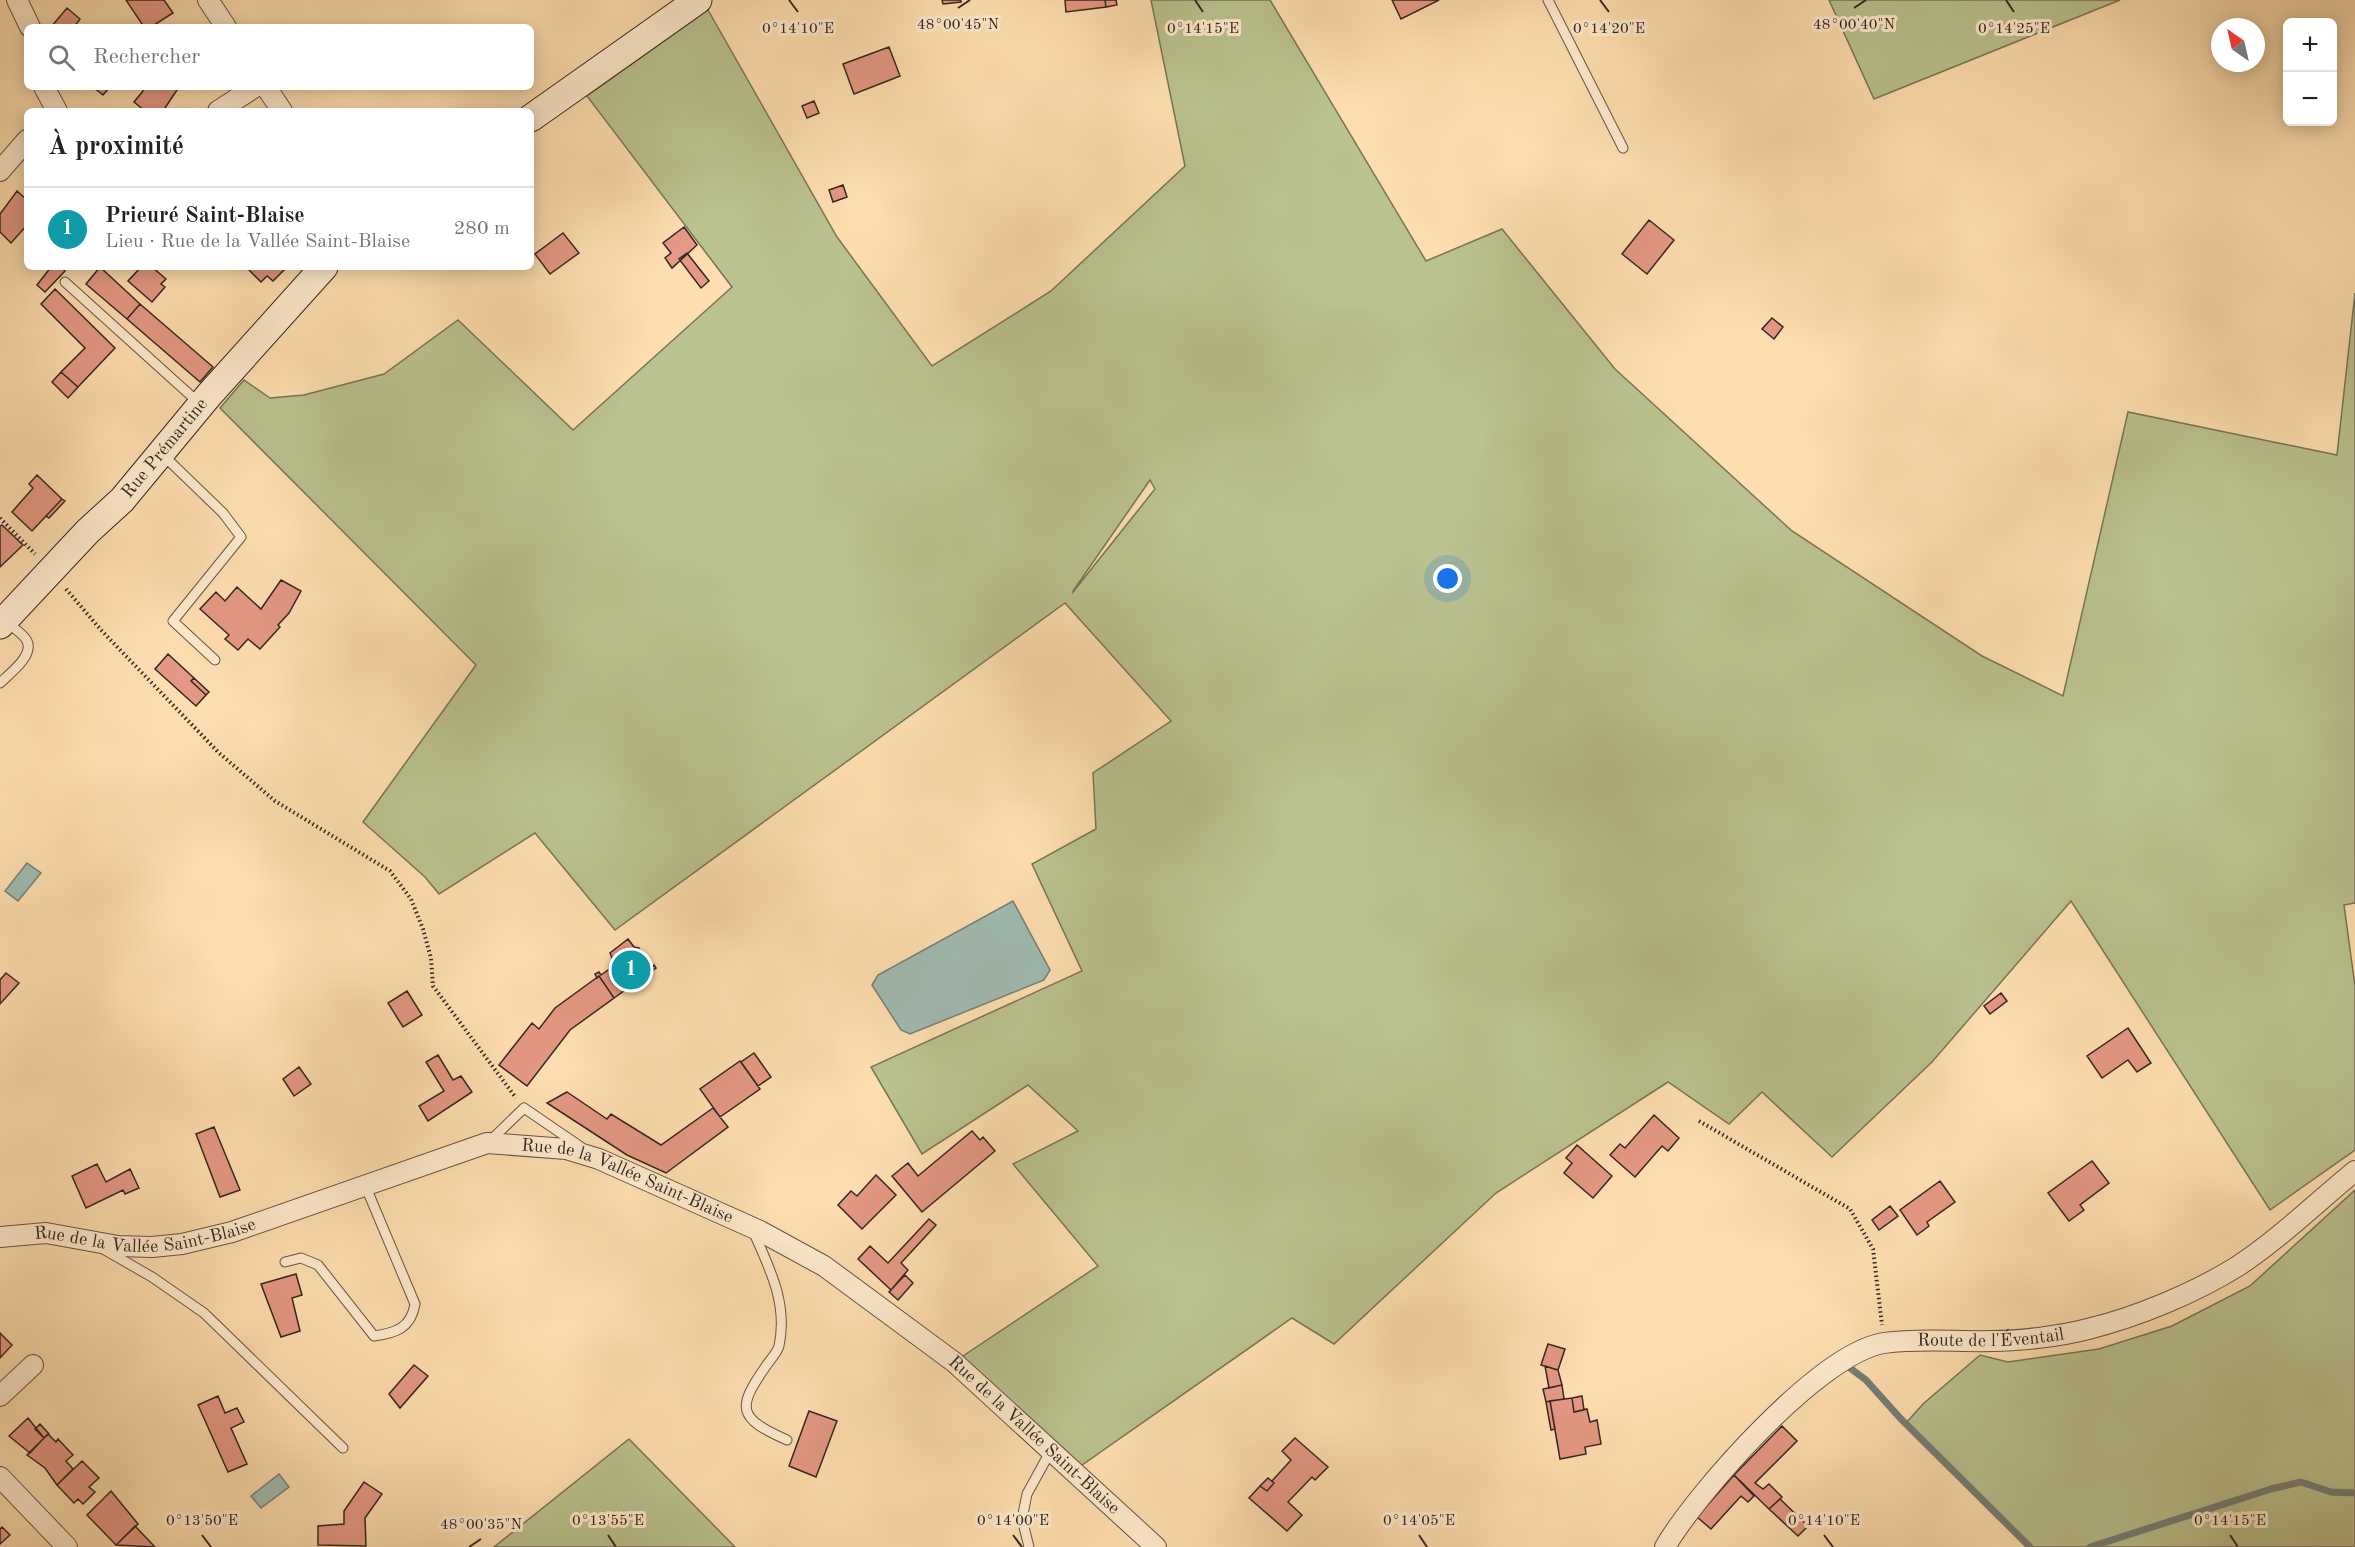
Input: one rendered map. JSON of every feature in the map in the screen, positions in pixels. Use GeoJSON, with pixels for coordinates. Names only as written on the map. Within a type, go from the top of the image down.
{"type":"FeatureCollection","features":[{"type":"Feature","properties":{"kind":"street"},"geometry":{"type":"LineString","coordinates":[[17,0],[29,24]]}},
{"type":"Feature","properties":{"kind":"street"},"geometry":{"type":"LineString","coordinates":[[208,0],[224,24]]}},
{"type":"Feature","properties":{"kind":"street"},"geometry":{"type":"LineString","coordinates":[[534,116],[698,0]]}},
{"type":"Feature","properties":{"kind":"street"},"geometry":{"type":"LineString","coordinates":[[45,90],[54,108]]}},
{"type":"Feature","properties":{"kind":"street"},"geometry":{"type":"LineString","coordinates":[[223,108],[250,90]]}},
{"type":"Feature","properties":{"kind":"street"},"geometry":{"type":"LineString","coordinates":[[268,90],[280,108]]}},
{"type":"Feature","properties":{"kind":"street"},"geometry":{"type":"LineString","coordinates":[[0,171],[24,143]]}},
{"type":"Feature","properties":{"kind":"street","name":"Rue Prémartine"},"geometry":{"type":"LineString","coordinates":[[2,622],[52,572],[88,531],[122,500],[201,405],[321,270]]}},
{"type":"Feature","properties":{"kind":"street","name":"Rue de la Vallée Saint-Blaise"},"geometry":{"type":"LineString","coordinates":[[0,1237],[46,1233],[118,1246],[152,1247],[182,1244],[232,1232],[487,1143],[566,1149],[599,1159],[750,1226],[824,1266],[954,1362],[1156,1547]]}},
{"type":"Feature","properties":{"kind":"street","name":"Route de l'Éventail"},"geometry":{"type":"LineString","coordinates":[[1665,1547],[1676,1528],[1720,1473],[1812,1382],[1836,1363],[1865,1348],[1884,1343],[1996,1341],[2087,1329],[2160,1305],[2238,1266],[2355,1171]]}},
{"type":"Feature","properties":{"kind":"street"},"geometry":{"type":"LineString","coordinates":[[0,1396],[33,1365]]}},
{"type":"Feature","properties":{"kind":"street"},"geometry":{"type":"LineString","coordinates":[[0,1477],[67,1547]]}},
{"type":"Feature","properties":{"kind":"lane"},"geometry":{"type":"LineString","coordinates":[[1548,0],[1623,148]]}},
{"type":"Feature","properties":{"kind":"lane"},"geometry":{"type":"LineString","coordinates":[[65,282],[201,405]]}},
{"type":"Feature","properties":{"kind":"lane"},"geometry":{"type":"LineString","coordinates":[[161,453],[223,513],[241,537],[173,621],[215,660]]}},
{"type":"Feature","properties":{"kind":"lane"},"geometry":{"type":"LineString","coordinates":[[0,683],[22,661],[29,650],[27,640],[2,622]]}},
{"type":"Feature","properties":{"kind":"lane"},"geometry":{"type":"LineString","coordinates":[[487,1143],[524,1108],[599,1159]]}},
{"type":"Feature","properties":{"kind":"lane"},"geometry":{"type":"LineString","coordinates":[[285,1262],[301,1258],[318,1265],[374,1336],[397,1333],[413,1317],[415,1304],[365,1185]]}},
{"type":"Feature","properties":{"kind":"lane"},"geometry":{"type":"LineString","coordinates":[[750,1226],[777,1284],[782,1309],[778,1349],[750,1390],[745,1406],[749,1418],[763,1429],[787,1440]]}},
{"type":"Feature","properties":{"kind":"lane"},"geometry":{"type":"LineString","coordinates":[[87,1240],[152,1277],[204,1313],[343,1448]]}},
{"type":"Feature","properties":{"kind":"lane"},"geometry":{"type":"LineString","coordinates":[[1029,1547],[1022,1519],[1027,1494],[1050,1452]]}},
{"type":"Feature","properties":{"kind":"path"},"geometry":{"type":"LineString","coordinates":[[0,519],[52,572],[101,630],[219,753],[275,801],[390,871],[411,899],[423,929],[431,958],[433,986],[524,1108]]}},
{"type":"Feature","properties":{"kind":"path"},"geometry":{"type":"LineString","coordinates":[[1699,1121],[1850,1209],[1873,1249],[1884,1343]]}},
{"type":"Feature","properties":{"kind":"green space"},"geometry":{"type":"Polygon","coordinates":[[[1151,0],[1270,0],[1426,261],[1502,229],[1615,369],[1792,531],[1982,656],[2063,696],[2128,412],[2337,455],[2355,293],[2355,903],[2344,905],[2355,986],[2355,1150],[2270,1210],[2071,901],[1932,1062],[1832,1157],[1762,1092],[1729,1124],[1668,1082],[1496,1193],[1334,1344],[1292,1318],[1072,1472],[954,1362],[1098,1266],[1013,1164],[1078,1131],[1028,1085],[922,1154],[871,1067],[1082,971],[1032,864],[1096,829],[1093,773],[1171,721],[1065,603],[615,930],[535,833],[439,894],[425,877],[363,822],[476,665],[220,408],[244,380],[270,398],[304,395],[384,374],[458,320],[573,430],[732,287],[587,96],[708,10],[837,237],[932,366],[1051,291],[1185,166],[1151,0]],[[1150,480],[1073,592],[1155,489],[1150,480]]]}},
{"type":"Feature","properties":{"kind":"green space"},"geometry":{"type":"Polygon","coordinates":[[[1829,0],[2120,0],[1874,99],[1829,0]]]}},
{"type":"Feature","properties":{"kind":"green space"},"geometry":{"type":"Polygon","coordinates":[[[2355,1190],[2355,1547],[2033,1547],[1906,1423],[1923,1404],[1980,1355],[2008,1362],[2099,1349],[2172,1326],[2250,1286],[2355,1190]]]}},
{"type":"Feature","properties":{"kind":"green space"},"geometry":{"type":"Polygon","coordinates":[[[629,1439],[735,1547],[494,1547],[629,1439]]]}},
{"type":"Feature","properties":{"kind":"shaded area"},"geometry":{"type":"Polygon","coordinates":[[[27,863],[41,873],[18,901],[5,891],[27,863]]]}},
{"type":"Feature","properties":{"kind":"shaded area"},"geometry":{"type":"Polygon","coordinates":[[[1013,901],[1050,970],[1044,980],[910,1034],[901,1030],[872,985],[878,975],[1013,901]]]}},
{"type":"Feature","properties":{"kind":"shaded area"},"geometry":{"type":"Polygon","coordinates":[[[279,1474],[289,1487],[261,1508],[251,1496],[279,1474]]]}},
{"type":"Feature","properties":{"kind":"building"},"geometry":{"type":"Polygon","coordinates":[[[126,0],[164,0],[173,13],[156,24],[142,24],[126,0]]]}},
{"type":"Feature","properties":{"kind":"building"},"geometry":{"type":"Polygon","coordinates":[[[942,0],[961,0],[961,2],[943,4],[942,0]]]}},
{"type":"Feature","properties":{"kind":"building"},"geometry":{"type":"Polygon","coordinates":[[[1065,0],[1105,0],[1106,7],[1066,12],[1065,0]]]}},
{"type":"Feature","properties":{"kind":"building"},"geometry":{"type":"Polygon","coordinates":[[[1105,0],[1116,0],[1117,5],[1106,7],[1105,0]]]}},
{"type":"Feature","properties":{"kind":"building"},"geometry":{"type":"Polygon","coordinates":[[[1392,0],[1439,0],[1401,19],[1392,0]]]}},
{"type":"Feature","properties":{"kind":"building"},"geometry":{"type":"Polygon","coordinates":[[[67,8],[80,19],[76,24],[54,24],[67,8]]]}},
{"type":"Feature","properties":{"kind":"building"},"geometry":{"type":"Polygon","coordinates":[[[889,47],[900,76],[854,94],[843,64],[889,47]]]}},
{"type":"Feature","properties":{"kind":"building"},"geometry":{"type":"Polygon","coordinates":[[[97,90],[107,90],[103,95],[97,90]]]}},
{"type":"Feature","properties":{"kind":"building"},"geometry":{"type":"Polygon","coordinates":[[[177,90],[165,108],[141,108],[134,102],[143,91],[177,90]]]}},
{"type":"Feature","properties":{"kind":"building"},"geometry":{"type":"Polygon","coordinates":[[[814,101],[819,113],[807,118],[802,106],[814,101]]]}},
{"type":"Feature","properties":{"kind":"building"},"geometry":{"type":"Polygon","coordinates":[[[843,185],[847,197],[833,202],[829,190],[843,185]]]}},
{"type":"Feature","properties":{"kind":"building"},"geometry":{"type":"Polygon","coordinates":[[[17,191],[24,197],[24,228],[11,243],[0,232],[0,214],[17,191]]]}},
{"type":"Feature","properties":{"kind":"building"},"geometry":{"type":"Polygon","coordinates":[[[1649,220],[1674,240],[1647,274],[1622,254],[1649,220]]]}},
{"type":"Feature","properties":{"kind":"building"},"geometry":{"type":"Polygon","coordinates":[[[684,227],[697,245],[672,268],[665,258],[671,253],[663,243],[684,227]]]}},
{"type":"Feature","properties":{"kind":"building"},"geometry":{"type":"Polygon","coordinates":[[[563,233],[579,253],[550,274],[535,254],[563,233]]]}},
{"type":"Feature","properties":{"kind":"building"},"geometry":{"type":"Polygon","coordinates":[[[687,253],[709,281],[701,288],[679,259],[687,253]]]}},
{"type":"Feature","properties":{"kind":"building"},"geometry":{"type":"Polygon","coordinates":[[[49,270],[65,271],[45,292],[37,285],[49,270]]]}},
{"type":"Feature","properties":{"kind":"building"},"geometry":{"type":"Polygon","coordinates":[[[98,270],[103,270],[140,304],[127,319],[86,284],[98,270]]]}},
{"type":"Feature","properties":{"kind":"building"},"geometry":{"type":"Polygon","coordinates":[[[138,270],[156,270],[166,279],[161,284],[165,287],[152,302],[128,281],[138,270]]]}},
{"type":"Feature","properties":{"kind":"building"},"geometry":{"type":"Polygon","coordinates":[[[249,270],[284,270],[273,281],[267,276],[261,282],[249,270]]]}},
{"type":"Feature","properties":{"kind":"building"},"geometry":{"type":"Polygon","coordinates":[[[55,289],[115,348],[78,387],[61,372],[85,348],[41,304],[55,289]]]}},
{"type":"Feature","properties":{"kind":"building"},"geometry":{"type":"Polygon","coordinates":[[[140,304],[213,367],[200,382],[127,319],[140,304]]]}},
{"type":"Feature","properties":{"kind":"building"},"geometry":{"type":"Polygon","coordinates":[[[1772,318],[1783,327],[1774,339],[1762,329],[1772,318]]]}},
{"type":"Feature","properties":{"kind":"building"},"geometry":{"type":"Polygon","coordinates":[[[61,372],[78,387],[68,398],[52,382],[61,372]]]}},
{"type":"Feature","properties":{"kind":"building"},"geometry":{"type":"Polygon","coordinates":[[[37,475],[62,499],[32,531],[12,512],[33,488],[29,484],[37,475]]]}},
{"type":"Feature","properties":{"kind":"building"},"geometry":{"type":"Polygon","coordinates":[[[62,499],[65,501],[49,518],[46,516],[62,499]]]}},
{"type":"Feature","properties":{"kind":"building"},"geometry":{"type":"Polygon","coordinates":[[[2,525],[23,545],[0,567],[0,526],[2,525]]]}},
{"type":"Feature","properties":{"kind":"building"},"geometry":{"type":"Polygon","coordinates":[[[281,580],[301,591],[289,613],[278,625],[280,627],[260,649],[248,639],[238,650],[225,639],[229,635],[200,609],[216,592],[225,601],[237,587],[261,609],[281,580]]]}},
{"type":"Feature","properties":{"kind":"building"},"geometry":{"type":"Polygon","coordinates":[[[168,654],[194,678],[191,681],[206,695],[196,706],[155,669],[168,654]]]}},
{"type":"Feature","properties":{"kind":"building"},"geometry":{"type":"Polygon","coordinates":[[[194,678],[209,692],[206,695],[191,681],[194,678]]]}},
{"type":"Feature","properties":{"kind":"building"},"geometry":{"type":"Polygon","coordinates":[[[628,939],[634,947],[639,948],[638,952],[650,968],[654,965],[656,968],[614,998],[599,976],[597,978],[595,974],[599,972],[601,975],[615,965],[610,953],[628,939]]]}},
{"type":"Feature","properties":{"kind":"building"},"geometry":{"type":"Polygon","coordinates":[[[6,973],[19,983],[0,1004],[0,980],[6,973]]]}},
{"type":"Feature","properties":{"kind":"building"},"geometry":{"type":"Polygon","coordinates":[[[599,976],[614,998],[570,1030],[527,1086],[499,1065],[532,1023],[539,1029],[555,1008],[599,976]]]}},
{"type":"Feature","properties":{"kind":"building"},"geometry":{"type":"Polygon","coordinates":[[[407,991],[422,1015],[403,1027],[388,1003],[407,991]]]}},
{"type":"Feature","properties":{"kind":"building"},"geometry":{"type":"Polygon","coordinates":[[[2001,993],[2007,1001],[1990,1014],[1984,1006],[2001,993]]]}},
{"type":"Feature","properties":{"kind":"building"},"geometry":{"type":"Polygon","coordinates":[[[2128,1028],[2151,1063],[2137,1072],[2128,1060],[2102,1078],[2087,1056],[2128,1028]]]}},
{"type":"Feature","properties":{"kind":"building"},"geometry":{"type":"Polygon","coordinates":[[[754,1053],[771,1077],[758,1086],[741,1062],[754,1053]]]}},
{"type":"Feature","properties":{"kind":"building"},"geometry":{"type":"Polygon","coordinates":[[[438,1055],[453,1080],[461,1076],[472,1092],[428,1121],[419,1106],[444,1091],[426,1062],[438,1055]]]}},
{"type":"Feature","properties":{"kind":"building"},"geometry":{"type":"Polygon","coordinates":[[[740,1061],[760,1089],[720,1117],[700,1089],[740,1061]]]}},
{"type":"Feature","properties":{"kind":"building"},"geometry":{"type":"Polygon","coordinates":[[[299,1067],[311,1084],[294,1096],[283,1079],[299,1067]]]}},
{"type":"Feature","properties":{"kind":"building"},"geometry":{"type":"Polygon","coordinates":[[[567,1092],[607,1119],[611,1114],[661,1145],[713,1108],[728,1127],[666,1173],[627,1155],[547,1103],[567,1092]]]}},
{"type":"Feature","properties":{"kind":"building"},"geometry":{"type":"Polygon","coordinates":[[[1654,1115],[1679,1138],[1668,1151],[1662,1146],[1635,1177],[1610,1155],[1620,1144],[1625,1148],[1654,1115]]]}},
{"type":"Feature","properties":{"kind":"building"},"geometry":{"type":"Polygon","coordinates":[[[214,1127],[240,1190],[220,1197],[196,1134],[214,1127]]]}},
{"type":"Feature","properties":{"kind":"building"},"geometry":{"type":"Polygon","coordinates":[[[972,1131],[980,1140],[983,1137],[995,1151],[922,1212],[892,1176],[908,1163],[918,1176],[972,1131]]]}},
{"type":"Feature","properties":{"kind":"building"},"geometry":{"type":"Polygon","coordinates":[[[1577,1145],[1612,1176],[1593,1198],[1564,1173],[1572,1163],[1566,1158],[1577,1145]]]}},
{"type":"Feature","properties":{"kind":"building"},"geometry":{"type":"Polygon","coordinates":[[[2092,1161],[2109,1183],[2080,1205],[2084,1210],[2069,1221],[2048,1193],[2092,1161]]]}},
{"type":"Feature","properties":{"kind":"building"},"geometry":{"type":"Polygon","coordinates":[[[97,1164],[106,1182],[130,1169],[139,1188],[125,1194],[123,1190],[86,1208],[72,1176],[97,1164]]]}},
{"type":"Feature","properties":{"kind":"building"},"geometry":{"type":"Polygon","coordinates":[[[876,1175],[896,1195],[862,1229],[838,1205],[851,1191],[857,1196],[876,1175]]]}},
{"type":"Feature","properties":{"kind":"building"},"geometry":{"type":"Polygon","coordinates":[[[1940,1181],[1955,1202],[1927,1222],[1929,1226],[1917,1235],[1900,1210],[1940,1181]]]}},
{"type":"Feature","properties":{"kind":"building"},"geometry":{"type":"Polygon","coordinates":[[[1890,1206],[1898,1216],[1879,1230],[1872,1220],[1890,1206]]]}},
{"type":"Feature","properties":{"kind":"building"},"geometry":{"type":"Polygon","coordinates":[[[929,1219],[936,1225],[901,1263],[908,1270],[891,1290],[858,1259],[870,1246],[888,1263],[929,1219]]]}},
{"type":"Feature","properties":{"kind":"building"},"geometry":{"type":"Polygon","coordinates":[[[296,1274],[302,1295],[292,1298],[300,1331],[281,1337],[261,1284],[296,1274]]]}},
{"type":"Feature","properties":{"kind":"building"},"geometry":{"type":"Polygon","coordinates":[[[905,1275],[913,1283],[898,1300],[889,1292],[905,1275]]]}},
{"type":"Feature","properties":{"kind":"building"},"geometry":{"type":"Polygon","coordinates":[[[0,1333],[12,1345],[0,1358],[0,1333]]]}},
{"type":"Feature","properties":{"kind":"building"},"geometry":{"type":"Polygon","coordinates":[[[1548,1344],[1565,1349],[1558,1370],[1541,1365],[1548,1344]]]}},
{"type":"Feature","properties":{"kind":"building"},"geometry":{"type":"Polygon","coordinates":[[[414,1365],[428,1376],[400,1408],[389,1394],[414,1365]]]}},
{"type":"Feature","properties":{"kind":"building"},"geometry":{"type":"Polygon","coordinates":[[[1545,1366],[1558,1370],[1562,1385],[1549,1388],[1545,1366]]]}},
{"type":"Feature","properties":{"kind":"building"},"geometry":{"type":"Polygon","coordinates":[[[1562,1385],[1564,1399],[1546,1402],[1543,1389],[1562,1385]]]}},
{"type":"Feature","properties":{"kind":"building"},"geometry":{"type":"Polygon","coordinates":[[[218,1396],[225,1413],[237,1408],[244,1422],[231,1428],[247,1464],[228,1472],[198,1405],[218,1396]]]}},
{"type":"Feature","properties":{"kind":"building"},"geometry":{"type":"Polygon","coordinates":[[[1582,1396],[1584,1410],[1574,1412],[1572,1398],[1582,1396]]]}},
{"type":"Feature","properties":{"kind":"building"},"geometry":{"type":"Polygon","coordinates":[[[1572,1398],[1574,1412],[1587,1409],[1590,1422],[1597,1420],[1601,1444],[1585,1447],[1586,1454],[1560,1459],[1550,1401],[1572,1398]]]}},
{"type":"Feature","properties":{"kind":"building"},"geometry":{"type":"Polygon","coordinates":[[[1550,1401],[1555,1429],[1551,1430],[1546,1402],[1550,1401]]]}},
{"type":"Feature","properties":{"kind":"building"},"geometry":{"type":"Polygon","coordinates":[[[809,1411],[837,1421],[816,1477],[789,1466],[809,1411]]]}},
{"type":"Feature","properties":{"kind":"building"},"geometry":{"type":"Polygon","coordinates":[[[28,1418],[44,1438],[30,1453],[9,1436],[28,1418]]]}},
{"type":"Feature","properties":{"kind":"building"},"geometry":{"type":"Polygon","coordinates":[[[40,1424],[49,1434],[44,1438],[35,1429],[40,1424]]]}},
{"type":"Feature","properties":{"kind":"building"},"geometry":{"type":"Polygon","coordinates":[[[1782,1426],[1797,1441],[1755,1483],[1763,1489],[1769,1484],[1782,1497],[1769,1509],[1734,1475],[1782,1426]]]}},
{"type":"Feature","properties":{"kind":"building"},"geometry":{"type":"Polygon","coordinates":[[[48,1434],[56,1442],[58,1439],[73,1455],[66,1461],[73,1469],[57,1485],[45,1468],[27,1455],[48,1434]]]}},
{"type":"Feature","properties":{"kind":"building"},"geometry":{"type":"Polygon","coordinates":[[[1295,1438],[1328,1467],[1315,1480],[1312,1477],[1288,1502],[1302,1515],[1287,1531],[1249,1498],[1260,1486],[1267,1491],[1274,1483],[1272,1481],[1291,1460],[1282,1451],[1295,1438]]]}},
{"type":"Feature","properties":{"kind":"building"},"geometry":{"type":"Polygon","coordinates":[[[82,1461],[99,1478],[89,1487],[95,1492],[83,1504],[78,1499],[74,1503],[57,1485],[82,1461]]]}},
{"type":"Feature","properties":{"kind":"building"},"geometry":{"type":"Polygon","coordinates":[[[1734,1475],[1754,1496],[1748,1502],[1741,1496],[1711,1529],[1697,1517],[1734,1475]]]}},
{"type":"Feature","properties":{"kind":"building"},"geometry":{"type":"Polygon","coordinates":[[[1268,1478],[1274,1483],[1267,1491],[1260,1486],[1268,1478]]]}},
{"type":"Feature","properties":{"kind":"building"},"geometry":{"type":"Polygon","coordinates":[[[364,1482],[382,1494],[365,1518],[366,1546],[318,1545],[318,1526],[344,1524],[344,1511],[364,1482]]]}},
{"type":"Feature","properties":{"kind":"building"},"geometry":{"type":"Polygon","coordinates":[[[111,1491],[138,1524],[116,1545],[87,1515],[111,1491]]]}},
{"type":"Feature","properties":{"kind":"building"},"geometry":{"type":"Polygon","coordinates":[[[1780,1499],[1808,1526],[1798,1536],[1769,1509],[1780,1499]]]}},
{"type":"Feature","properties":{"kind":"building"},"geometry":{"type":"Polygon","coordinates":[[[135,1526],[155,1547],[116,1545],[135,1526]]]}},
{"type":"Feature","properties":{"kind":"building"},"geometry":{"type":"Polygon","coordinates":[[[2,1527],[10,1535],[0,1544],[0,1529],[2,1527]]]}},
{"type":"Feature","properties":{"kind":"waterway"},"geometry":{"type":"LineString","coordinates":[[1850,1368],[1866,1380],[1900,1418],[2030,1547]]}},
{"type":"Feature","properties":{"kind":"waterway"},"geometry":{"type":"LineString","coordinates":[[2090,1547],[2271,1489],[2301,1482],[2331,1492],[2355,1493]]}},
{"type":"Feature","properties":{"kind":"place","name":"Prieuré Saint-Blaise"},"geometry":{"type":"Point","coordinates":[631,970]}}]}
